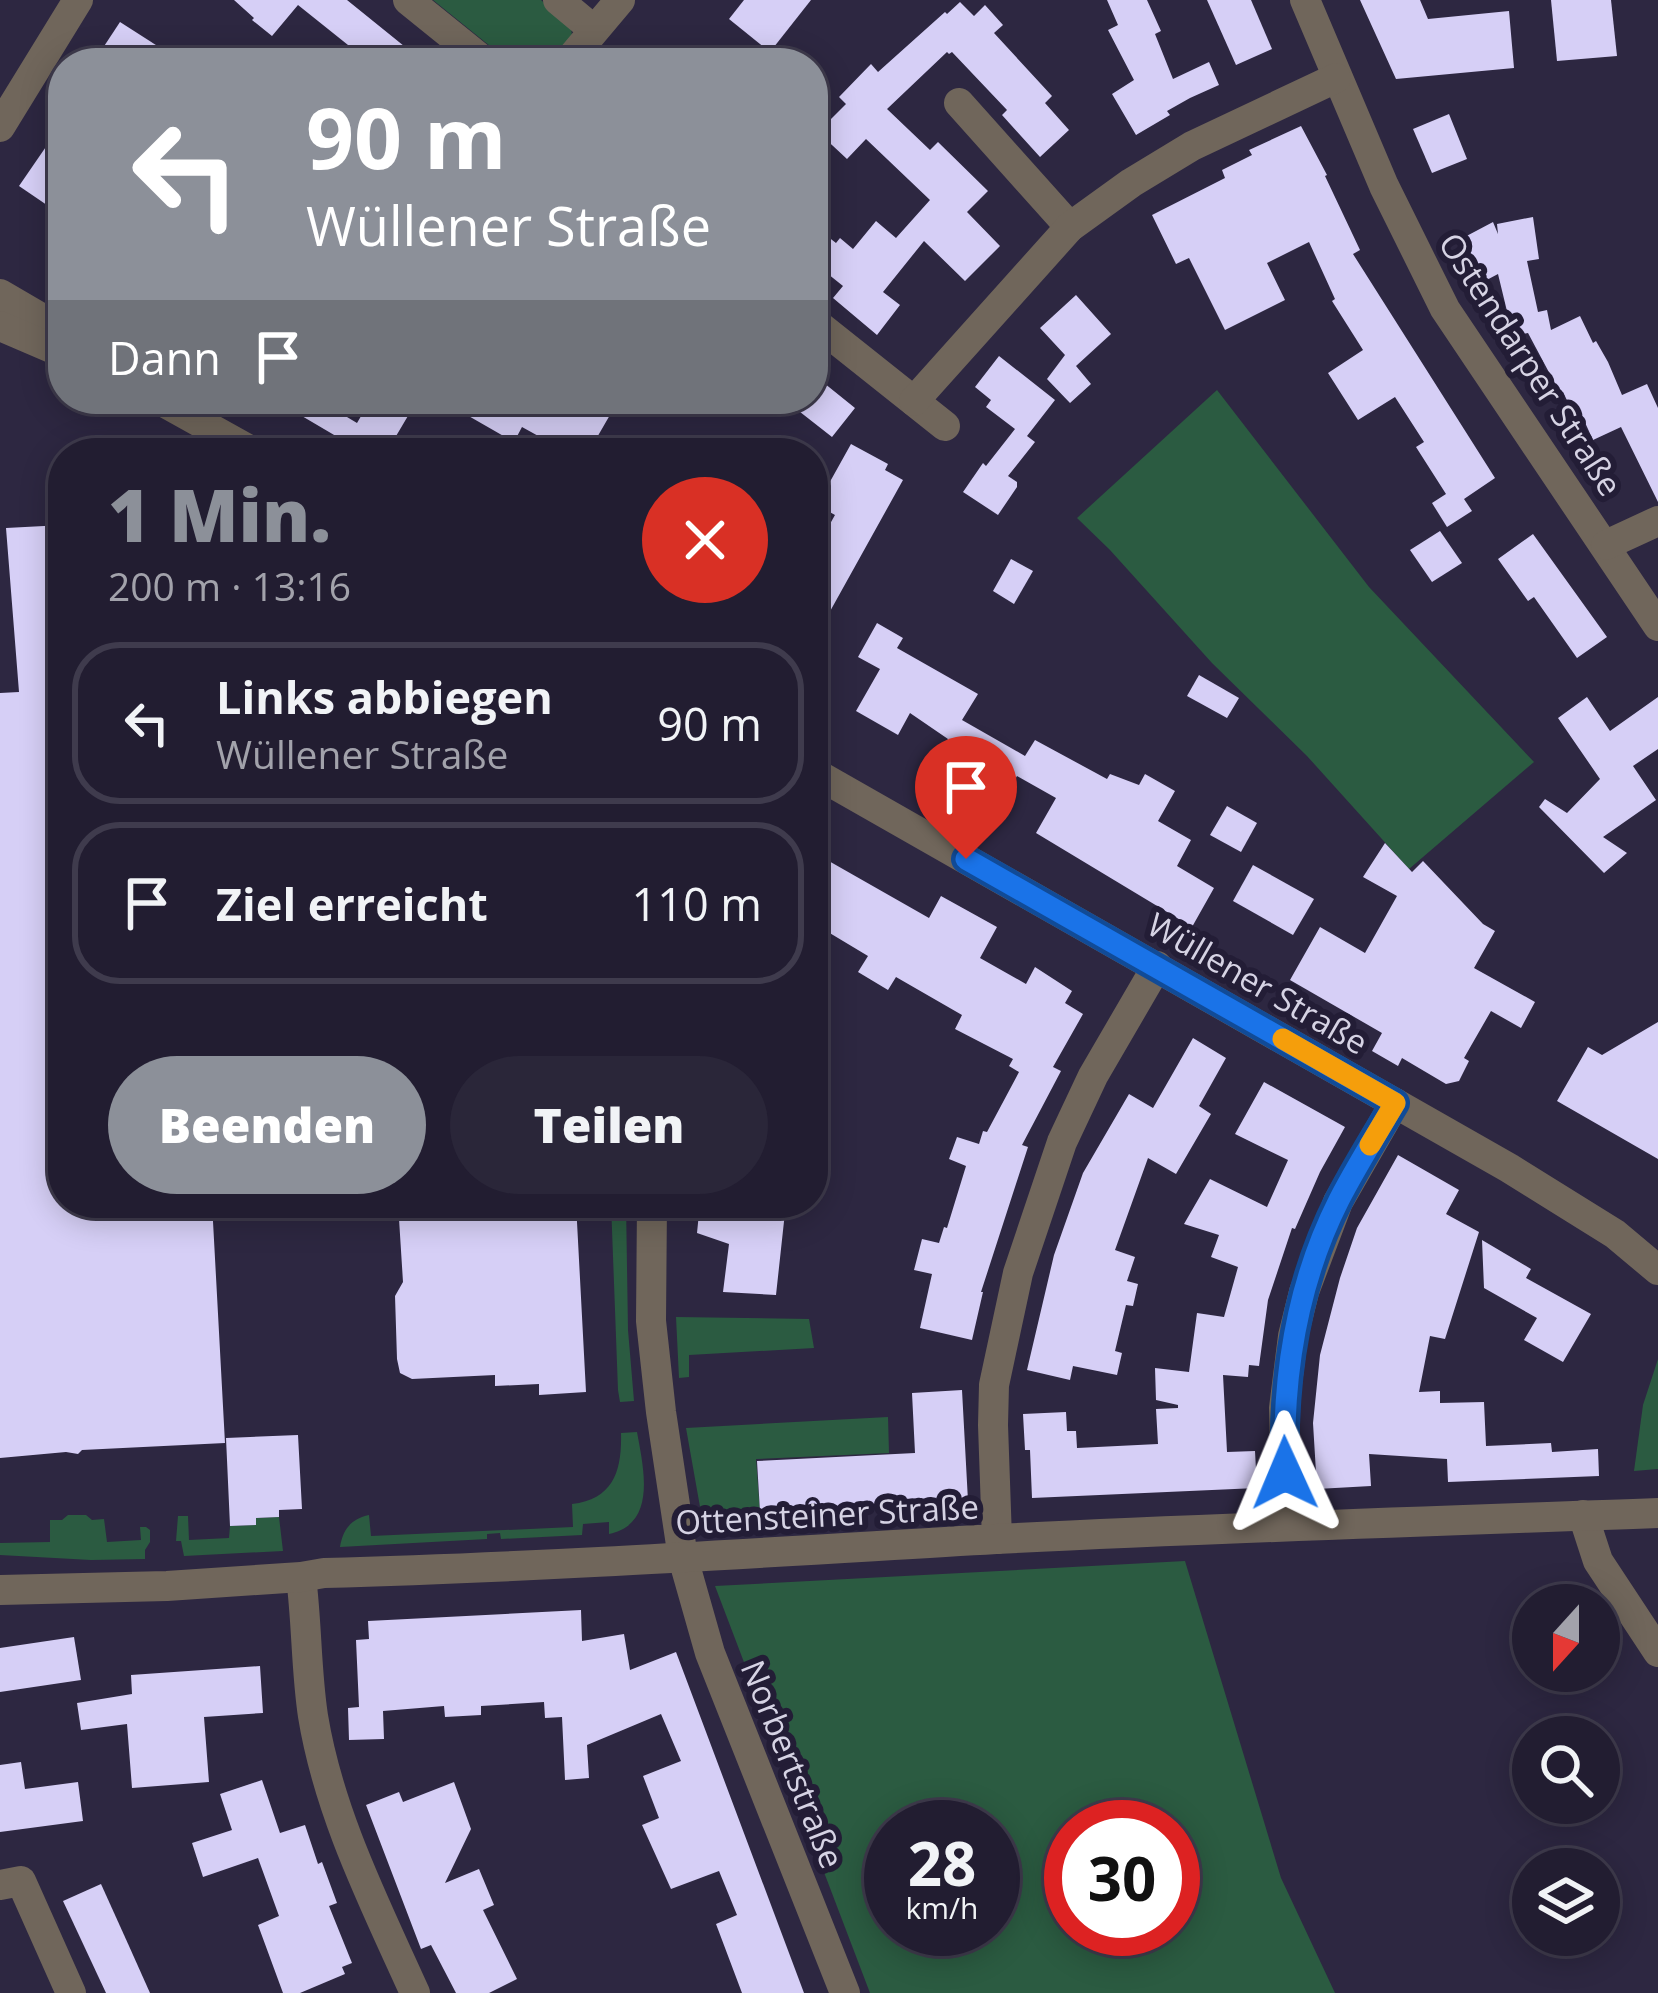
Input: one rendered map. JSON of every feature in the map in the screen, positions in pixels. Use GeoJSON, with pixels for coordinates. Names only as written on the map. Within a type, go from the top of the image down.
{"type":"FeatureCollection","features":[{"type":"Feature","properties":{"kind":"street"},"geometry":{"type":"LineString","coordinates":[[0,127],[77,0]]}},
{"type":"Feature","properties":{"kind":"street"},"geometry":{"type":"LineString","coordinates":[[409,0],[468,48]]}},
{"type":"Feature","properties":{"kind":"street"},"geometry":{"type":"LineString","coordinates":[[558,0],[594,30]]}},
{"type":"Feature","properties":{"kind":"street"},"geometry":{"type":"LineString","coordinates":[[579,48],[620,0]]}},
{"type":"Feature","properties":{"kind":"street","name":"Ostendarper Straße"},"geometry":{"type":"LineString","coordinates":[[1305,0],[1384,187],[1445,309],[1658,626]]}},
{"type":"Feature","properties":{"kind":"street"},"geometry":{"type":"LineString","coordinates":[[914,401],[1070,227],[1192,146],[1336,78]]}},
{"type":"Feature","properties":{"kind":"street"},"geometry":{"type":"LineString","coordinates":[[959,103],[1070,227]]}},
{"type":"Feature","properties":{"kind":"street"},"geometry":{"type":"LineString","coordinates":[[0,294],[48,322]]}},
{"type":"Feature","properties":{"kind":"street"},"geometry":{"type":"LineString","coordinates":[[0,326],[48,347]]}},
{"type":"Feature","properties":{"kind":"street"},"geometry":{"type":"LineString","coordinates":[[828,333],[945,426]]}},
{"type":"Feature","properties":{"kind":"street"},"geometry":{"type":"LineString","coordinates":[[185,414],[228,438]]}},
{"type":"Feature","properties":{"kind":"street"},"geometry":{"type":"LineString","coordinates":[[1606,545],[1658,521]]}},
{"type":"Feature","properties":{"kind":"street","name":"Wüllener Straße"},"geometry":{"type":"LineString","coordinates":[[828,781],[1559,1197],[1658,1270]]}},
{"type":"Feature","properties":{"kind":"street"},"geometry":{"type":"LineString","coordinates":[[998,1539],[994,1384],[1018,1273],[1062,1142],[1093,1076],[1157,967]]}},
{"type":"Feature","properties":{"kind":"street"},"geometry":{"type":"LineString","coordinates":[[1287,1526],[1284,1408],[1304,1292],[1338,1202],[1395,1103]]}},
{"type":"Feature","properties":{"kind":"street","name":"Norbertstraße"},"geometry":{"type":"LineString","coordinates":[[652,1218],[652,1321],[683,1558],[710,1653],[845,1993]]}},
{"type":"Feature","properties":{"kind":"street","name":"Ottensteiner Straße"},"geometry":{"type":"LineString","coordinates":[[0,1590],[167,1586],[998,1539],[1658,1513]]}},
{"type":"Feature","properties":{"kind":"street"},"geometry":{"type":"LineString","coordinates":[[1583,1515],[1598,1561],[1658,1652]]}},
{"type":"Feature","properties":{"kind":"street"},"geometry":{"type":"LineString","coordinates":[[301,1577],[313,1716],[332,1794],[361,1874],[415,1993]]}},
{"type":"Feature","properties":{"kind":"street"},"geometry":{"type":"LineString","coordinates":[[0,1886],[21,1881],[71,1993]]}},
{"type":"Feature","properties":{"kind":"green space"},"geometry":{"type":"Polygon","coordinates":[[[433,0],[541,0],[571,27],[572,36],[561,48],[492,48],[433,0]]]}},
{"type":"Feature","properties":{"kind":"green space"},"geometry":{"type":"Polygon","coordinates":[[[1217,390],[1369,587],[1534,762],[1409,869],[1077,518],[1217,390]]]}},
{"type":"Feature","properties":{"kind":"green space"},"geometry":{"type":"Polygon","coordinates":[[[612,1218],[626,1218],[634,1401],[620,1402],[612,1218]]]}},
{"type":"Feature","properties":{"kind":"green space"},"geometry":{"type":"Polygon","coordinates":[[[676,1317],[809,1319],[814,1348],[689,1355],[689,1377],[679,1378],[676,1317]]]}},
{"type":"Feature","properties":{"kind":"green space"},"geometry":{"type":"Polygon","coordinates":[[[1658,1359],[1658,1469],[1634,1471],[1643,1405],[1658,1359]]]}},
{"type":"Feature","properties":{"kind":"green space"},"geometry":{"type":"Polygon","coordinates":[[[888,1417],[889,1453],[756,1459],[761,1525],[713,1527],[702,1518],[686,1428],[888,1417]]]}},
{"type":"Feature","properties":{"kind":"green space"},"geometry":{"type":"Polygon","coordinates":[[[637,1432],[644,1492],[635,1519],[625,1528],[609,1534],[609,1522],[583,1524],[582,1535],[501,1539],[500,1533],[487,1534],[487,1539],[340,1547],[349,1526],[369,1515],[371,1536],[573,1527],[572,1504],[606,1489],[620,1459],[621,1433],[637,1432]]]}},
{"type":"Feature","properties":{"kind":"green space"},"geometry":{"type":"Polygon","coordinates":[[[68,1515],[104,1519],[107,1542],[141,1540],[140,1527],[146,1527],[150,1542],[145,1559],[0,1555],[0,1543],[50,1542],[50,1520],[68,1515]]]}},
{"type":"Feature","properties":{"kind":"green space"},"geometry":{"type":"Polygon","coordinates":[[[178,1516],[188,1516],[189,1540],[229,1538],[230,1526],[279,1517],[283,1551],[184,1556],[181,1541],[176,1541],[178,1516]]]}},
{"type":"Feature","properties":{"kind":"green space"},"geometry":{"type":"Polygon","coordinates":[[[1185,1561],[1281,1878],[1335,1993],[870,1993],[715,1586],[1185,1561]]]}},
{"type":"Feature","properties":{"kind":"building"},"geometry":{"type":"Polygon","coordinates":[[[234,0],[347,0],[406,48],[352,48],[298,5],[272,36],[234,0]]]}},
{"type":"Feature","properties":{"kind":"building"},"geometry":{"type":"Polygon","coordinates":[[[744,0],[811,0],[773,48],[765,48],[729,19],[744,0]]]}},
{"type":"Feature","properties":{"kind":"building"},"geometry":{"type":"Polygon","coordinates":[[[1107,0],[1147,0],[1161,31],[1155,34],[1173,79],[1209,62],[1219,85],[1167,111],[1170,115],[1136,135],[1112,94],[1134,80],[1108,30],[1118,25],[1107,0]]]}},
{"type":"Feature","properties":{"kind":"building"},"geometry":{"type":"Polygon","coordinates":[[[1207,0],[1251,0],[1272,49],[1236,65],[1207,0]]]}},
{"type":"Feature","properties":{"kind":"building"},"geometry":{"type":"Polygon","coordinates":[[[1360,0],[1420,0],[1428,19],[1509,11],[1514,68],[1396,79],[1360,0]]]}},
{"type":"Feature","properties":{"kind":"building"},"geometry":{"type":"Polygon","coordinates":[[[1551,0],[1611,0],[1617,56],[1557,61],[1551,0]]]}},
{"type":"Feature","properties":{"kind":"building"},"geometry":{"type":"Polygon","coordinates":[[[960,2],[974,16],[985,5],[1003,25],[994,33],[1052,96],[1045,103],[1069,130],[1040,157],[1002,115],[1007,110],[952,52],[887,109],[930,150],[938,142],[988,191],[967,212],[1000,246],[965,281],[924,241],[883,292],[900,305],[877,335],[833,298],[843,286],[828,274],[828,237],[836,243],[840,238],[853,249],[876,221],[896,238],[930,200],[866,139],[847,159],[828,141],[828,122],[846,104],[839,97],[871,64],[878,72],[960,2]]]}},
{"type":"Feature","properties":{"kind":"building"},"geometry":{"type":"Polygon","coordinates":[[[120,22],[161,48],[103,48],[120,22]]]}},
{"type":"Feature","properties":{"kind":"building"},"geometry":{"type":"Polygon","coordinates":[[[1449,114],[1467,159],[1432,173],[1413,129],[1449,114]]]}},
{"type":"Feature","properties":{"kind":"building"},"geometry":{"type":"Polygon","coordinates":[[[1301,126],[1360,250],[1353,254],[1495,478],[1464,499],[1472,511],[1447,527],[1432,503],[1446,494],[1416,447],[1424,442],[1395,397],[1358,420],[1328,373],[1363,350],[1332,301],[1309,242],[1267,263],[1285,300],[1225,330],[1189,258],[1176,264],[1152,215],[1225,178],[1222,170],[1252,155],[1249,150],[1301,126]]]}},
{"type":"Feature","properties":{"kind":"building"},"geometry":{"type":"Polygon","coordinates":[[[48,144],[48,206],[19,186],[48,144]]]}},
{"type":"Feature","properties":{"kind":"building"},"geometry":{"type":"Polygon","coordinates":[[[1533,217],[1539,259],[1527,261],[1538,312],[1547,310],[1551,330],[1580,316],[1622,395],[1647,384],[1658,408],[1658,502],[1621,427],[1593,440],[1582,416],[1576,419],[1560,393],[1528,333],[1513,336],[1498,274],[1481,283],[1459,240],[1493,222],[1498,234],[1497,224],[1533,217]]]}},
{"type":"Feature","properties":{"kind":"building"},"geometry":{"type":"Polygon","coordinates":[[[1076,295],[1111,334],[1076,366],[1091,384],[1070,403],[1047,379],[1065,355],[1040,328],[1076,295]]]}},
{"type":"Feature","properties":{"kind":"building"},"geometry":{"type":"Polygon","coordinates":[[[999,356],[1055,400],[1027,436],[1035,442],[1008,476],[1017,487],[998,515],[963,492],[1015,429],[986,407],[991,400],[975,387],[999,356]]]}},
{"type":"Feature","properties":{"kind":"building"},"geometry":{"type":"Polygon","coordinates":[[[828,386],[855,408],[832,437],[803,414],[828,414],[828,386]]]}},
{"type":"Feature","properties":{"kind":"building"},"geometry":{"type":"Polygon","coordinates":[[[298,414],[342,414],[357,423],[362,414],[409,414],[395,438],[339,438],[298,414]]]}},
{"type":"Feature","properties":{"kind":"building"},"geometry":{"type":"Polygon","coordinates":[[[465,414],[611,414],[597,438],[542,438],[522,427],[516,438],[507,438],[465,414]]]}},
{"type":"Feature","properties":{"kind":"building"},"geometry":{"type":"Polygon","coordinates":[[[851,444],[888,464],[885,470],[903,480],[828,615],[828,527],[835,515],[828,511],[828,485],[851,444]]]}},
{"type":"Feature","properties":{"kind":"building"},"geometry":{"type":"Polygon","coordinates":[[[48,526],[48,1218],[213,1218],[225,1443],[0,1458],[0,693],[19,692],[6,528],[48,526]]]}},
{"type":"Feature","properties":{"kind":"building"},"geometry":{"type":"Polygon","coordinates":[[[1440,531],[1462,563],[1432,582],[1410,550],[1440,531]]]}},
{"type":"Feature","properties":{"kind":"building"},"geometry":{"type":"Polygon","coordinates":[[[1533,534],[1607,637],[1577,658],[1534,597],[1528,601],[1498,559],[1533,534]]]}},
{"type":"Feature","properties":{"kind":"building"},"geometry":{"type":"Polygon","coordinates":[[[1011,559],[1033,571],[1014,604],[993,591],[1011,559]]]}},
{"type":"Feature","properties":{"kind":"building"},"geometry":{"type":"Polygon","coordinates":[[[877,623],[903,638],[897,648],[978,694],[962,720],[1025,756],[1035,740],[1107,779],[1110,774],[1139,785],[1145,774],[1175,791],[1158,821],[1191,840],[1177,866],[1214,888],[1192,927],[1036,833],[1056,798],[1017,776],[1005,797],[937,758],[948,739],[910,713],[898,735],[856,711],[880,669],[858,657],[877,623]]]}},
{"type":"Feature","properties":{"kind":"building"},"geometry":{"type":"Polygon","coordinates":[[[1199,675],[1239,698],[1227,718],[1187,696],[1199,675]]]}},
{"type":"Feature","properties":{"kind":"building"},"geometry":{"type":"Polygon","coordinates":[[[1587,697],[1610,731],[1658,697],[1658,749],[1633,766],[1656,800],[1603,837],[1627,853],[1604,873],[1539,807],[1545,799],[1567,813],[1600,779],[1558,718],[1587,697]]]}},
{"type":"Feature","properties":{"kind":"building"},"geometry":{"type":"Polygon","coordinates":[[[1227,806],[1257,823],[1241,852],[1210,835],[1227,806]]]}},
{"type":"Feature","properties":{"kind":"building"},"geometry":{"type":"Polygon","coordinates":[[[1385,843],[1412,872],[1423,861],[1495,931],[1474,968],[1535,1002],[1521,1028],[1491,1011],[1464,1058],[1469,1061],[1459,1081],[1446,1084],[1402,1058],[1398,1066],[1372,1051],[1382,1033],[1290,980],[1320,927],[1365,953],[1397,896],[1363,877],[1385,843]]]}},
{"type":"Feature","properties":{"kind":"building"},"geometry":{"type":"Polygon","coordinates":[[[828,861],[929,918],[941,896],[997,927],[980,958],[1026,984],[1035,967],[1072,991],[1065,1003],[1083,1014],[1053,1067],[1061,1071],[1022,1145],[1028,1147],[981,1292],[972,1340],[920,1328],[932,1274],[914,1270],[922,1239],[939,1243],[947,1228],[966,1166],[949,1159],[957,1137],[979,1144],[1019,1072],[1009,1066],[1013,1059],[955,1029],[962,1015],[896,977],[888,990],[858,972],[868,956],[828,932],[828,861]]]}},
{"type":"Feature","properties":{"kind":"building"},"geometry":{"type":"Polygon","coordinates":[[[1253,865],[1314,899],[1293,935],[1233,901],[1253,865]]]}},
{"type":"Feature","properties":{"kind":"building"},"geometry":{"type":"Polygon","coordinates":[[[1658,1022],[1658,1159],[1557,1101],[1588,1047],[1602,1055],[1658,1022]]]}},
{"type":"Feature","properties":{"kind":"building"},"geometry":{"type":"Polygon","coordinates":[[[1193,1038],[1226,1058],[1199,1106],[1211,1114],[1176,1174],[1148,1158],[1115,1250],[1135,1257],[1127,1281],[1138,1284],[1133,1306],[1126,1305],[1115,1351],[1122,1353],[1117,1375],[1073,1366],[1070,1380],[1027,1370],[1054,1255],[1083,1173],[1129,1094],[1153,1108],[1193,1038]]]}},
{"type":"Feature","properties":{"kind":"building"},"geometry":{"type":"Polygon","coordinates":[[[1264,1082],[1345,1127],[1292,1228],[1268,1300],[1259,1366],[1249,1365],[1248,1377],[1223,1375],[1227,1452],[1255,1451],[1257,1488],[1032,1498],[1023,1414],[1066,1412],[1067,1431],[1076,1431],[1077,1448],[1158,1444],[1156,1409],[1178,1405],[1156,1400],[1155,1368],[1189,1372],[1197,1313],[1224,1317],[1238,1267],[1211,1257],[1219,1235],[1184,1224],[1210,1179],[1267,1207],[1288,1160],[1235,1134],[1264,1082]]]}},
{"type":"Feature","properties":{"kind":"building"},"geometry":{"type":"Polygon","coordinates":[[[1398,1155],[1459,1190],[1446,1214],[1479,1232],[1445,1339],[1430,1336],[1419,1392],[1440,1391],[1440,1403],[1484,1402],[1486,1446],[1551,1443],[1552,1452],[1598,1449],[1599,1476],[1448,1482],[1447,1459],[1369,1454],[1371,1486],[1317,1489],[1313,1423],[1320,1355],[1357,1228],[1398,1155]]]}},
{"type":"Feature","properties":{"kind":"building"},"geometry":{"type":"Polygon","coordinates":[[[399,1218],[577,1218],[586,1392],[539,1395],[539,1384],[495,1386],[495,1375],[412,1379],[400,1373],[395,1296],[403,1282],[399,1218]]]}},
{"type":"Feature","properties":{"kind":"building"},"geometry":{"type":"Polygon","coordinates":[[[698,1218],[784,1218],[776,1295],[723,1292],[729,1244],[697,1233],[698,1218]]]}},
{"type":"Feature","properties":{"kind":"building"},"geometry":{"type":"Polygon","coordinates":[[[1482,1240],[1531,1269],[1526,1278],[1591,1314],[1563,1362],[1524,1340],[1537,1318],[1484,1288],[1482,1240]]]}},
{"type":"Feature","properties":{"kind":"building"},"geometry":{"type":"Polygon","coordinates":[[[962,1390],[968,1501],[760,1512],[757,1461],[915,1453],[912,1393],[962,1390]]]}},
{"type":"Feature","properties":{"kind":"building"},"geometry":{"type":"Polygon","coordinates":[[[298,1435],[302,1509],[256,1518],[256,1525],[230,1526],[226,1438],[298,1435]]]}},
{"type":"Feature","properties":{"kind":"building"},"geometry":{"type":"Polygon","coordinates":[[[581,1610],[582,1641],[624,1634],[630,1670],[676,1652],[804,1993],[742,1993],[716,1924],[737,1915],[719,1871],[671,1889],[642,1825],[659,1818],[643,1776],[681,1761],[661,1714],[587,1745],[589,1778],[565,1780],[562,1717],[545,1718],[544,1702],[481,1706],[481,1715],[445,1717],[444,1706],[383,1711],[384,1739],[349,1740],[348,1708],[359,1707],[356,1640],[369,1639],[368,1621],[581,1610]]]}},
{"type":"Feature","properties":{"kind":"building"},"geometry":{"type":"Polygon","coordinates":[[[74,1637],[81,1680],[0,1692],[0,1648],[74,1637]]]}},
{"type":"Feature","properties":{"kind":"building"},"geometry":{"type":"Polygon","coordinates":[[[260,1666],[263,1713],[204,1717],[209,1782],[132,1788],[127,1724],[81,1730],[77,1703],[132,1694],[131,1675],[260,1666]]]}},
{"type":"Feature","properties":{"kind":"building"},"geometry":{"type":"Polygon","coordinates":[[[21,1762],[25,1789],[78,1782],[83,1821],[0,1832],[0,1765],[21,1762]]]}},
{"type":"Feature","properties":{"kind":"building"},"geometry":{"type":"Polygon","coordinates":[[[262,1780],[280,1833],[305,1825],[337,1903],[329,1906],[352,1963],[342,1967],[345,1974],[300,1993],[283,1993],[258,1925],[279,1916],[258,1858],[203,1877],[192,1843],[232,1830],[220,1794],[262,1780]]]}},
{"type":"Feature","properties":{"kind":"building"},"geometry":{"type":"Polygon","coordinates":[[[454,1782],[471,1829],[445,1883],[479,1869],[494,1905],[483,1910],[517,1979],[489,1993],[456,1993],[431,1945],[421,1949],[366,1805],[399,1792],[403,1802],[454,1782]]]}},
{"type":"Feature","properties":{"kind":"building"},"geometry":{"type":"Polygon","coordinates":[[[101,1884],[150,1993],[106,1993],[63,1901],[101,1884]]]}},
{"type":"Feature","properties":{"kind":"slow traffic"},"geometry":{"type":"LineString","coordinates":[[1283,1039],[1395,1103],[1370,1145]]}},
{"type":"Feature","properties":{"kind":"route"},"geometry":{"type":"LineString","coordinates":[[966,859],[1395,1103],[1338,1202],[1304,1292],[1287,1377],[1285,1473]]}}]}
